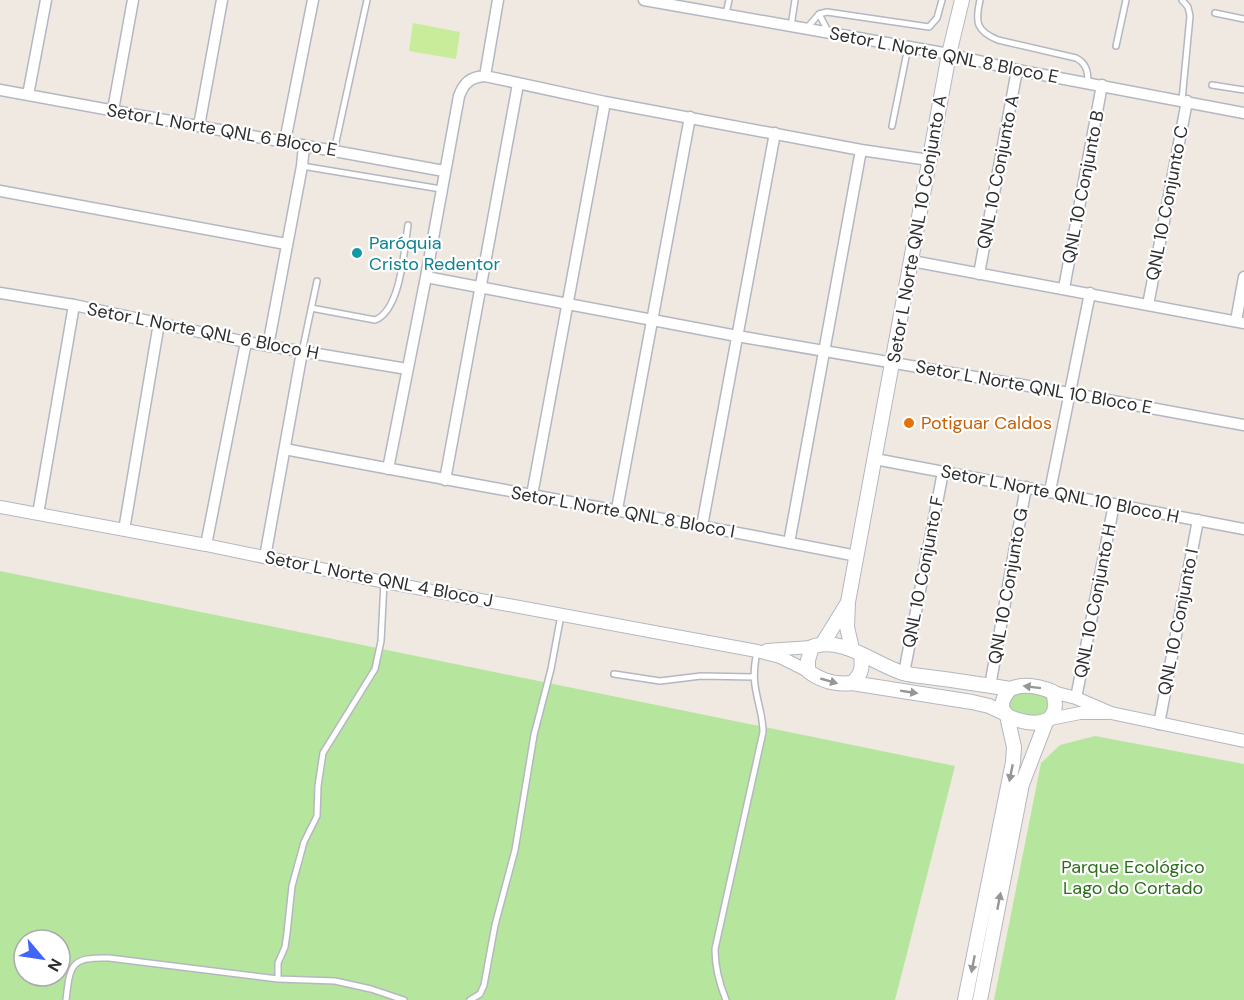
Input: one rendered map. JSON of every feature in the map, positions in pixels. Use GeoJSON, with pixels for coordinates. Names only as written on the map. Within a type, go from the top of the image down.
{"type":"FeatureCollection","features":[{"type":"Feature","properties":{"kind":"main road","name":"Setor L Norte QNL 10 Conjunto A"},"geometry":{"type":"LineString","coordinates":[[848,602],[949,54],[962,0]]}},
{"type":"Feature","properties":{"kind":"main road"},"geometry":{"type":"LineString","coordinates":[[848,602],[808,660],[808,671],[828,682],[852,683],[972,702],[1026,722],[1048,720]]}},
{"type":"Feature","properties":{"kind":"main road"},"geometry":{"type":"LineString","coordinates":[[848,602],[847,627],[861,670],[858,678],[852,683]]}},
{"type":"Feature","properties":{"kind":"main road"},"geometry":{"type":"LineString","coordinates":[[818,645],[857,652],[904,673],[1010,689]]}},
{"type":"Feature","properties":{"kind":"main road"},"geometry":{"type":"LineString","coordinates":[[965,1000],[1013,762],[1014,747],[1003,699],[1010,689],[1019,685],[1029,686],[1053,692],[1056,709],[1048,720],[1022,784],[980,1000]]}},
{"type":"Feature","properties":{"kind":"street"},"geometry":{"type":"LineString","coordinates":[[28,95],[46,0]]}},
{"type":"Feature","properties":{"kind":"street"},"geometry":{"type":"LineString","coordinates":[[113,110],[133,0]]}},
{"type":"Feature","properties":{"kind":"street"},"geometry":{"type":"LineString","coordinates":[[199,126],[222,0]]}},
{"type":"Feature","properties":{"kind":"street"},"geometry":{"type":"LineString","coordinates":[[285,141],[313,0]]}},
{"type":"Feature","properties":{"kind":"street"},"geometry":{"type":"LineString","coordinates":[[480,77],[498,0]]}},
{"type":"Feature","properties":{"kind":"street","name":"Setor L Norte QNL 8 Bloco E"},"geometry":{"type":"LineString","coordinates":[[644,0],[949,54],[1017,70],[1088,78],[1102,85],[1244,113]]}},
{"type":"Feature","properties":{"kind":"street","name":"QNL 10 Conjunto A"},"geometry":{"type":"LineString","coordinates":[[979,274],[1017,70]]}},
{"type":"Feature","properties":{"kind":"street"},"geometry":{"type":"LineString","coordinates":[[388,469],[459,96],[468,81],[480,77],[861,150],[929,160]]}},
{"type":"Feature","properties":{"kind":"street"},"geometry":{"type":"LineString","coordinates":[[445,480],[518,84]]}},
{"type":"Feature","properties":{"kind":"street","name":"QNL 10 Conjunto B"},"geometry":{"type":"LineString","coordinates":[[1064,288],[1102,85]]}},
{"type":"Feature","properties":{"kind":"street","name":"Setor L Norte QNL 6 Bloco E"},"geometry":{"type":"LineString","coordinates":[[0,90],[444,171]]}},
{"type":"Feature","properties":{"kind":"street","name":"QNL 10 Conjunto C"},"geometry":{"type":"LineString","coordinates":[[1148,305],[1184,100]]}},
{"type":"Feature","properties":{"kind":"street"},"geometry":{"type":"LineString","coordinates":[[532,495],[605,102]]}},
{"type":"Feature","properties":{"kind":"street"},"geometry":{"type":"LineString","coordinates":[[617,509],[690,117]]}},
{"type":"Feature","properties":{"kind":"street"},"geometry":{"type":"LineString","coordinates":[[702,526],[775,133]]}},
{"type":"Feature","properties":{"kind":"street"},"geometry":{"type":"LineString","coordinates":[[268,346],[304,145]]}},
{"type":"Feature","properties":{"kind":"street"},"geometry":{"type":"LineString","coordinates":[[789,543],[861,150]]}},
{"type":"Feature","properties":{"kind":"street"},"geometry":{"type":"LineString","coordinates":[[0,191],[286,244]]}},
{"type":"Feature","properties":{"kind":"street"},"geometry":{"type":"LineString","coordinates":[[912,261],[1240,322],[1244,277]]}},
{"type":"Feature","properties":{"kind":"street","name":"Setor L Norte QNL 10 Bloco E"},"geometry":{"type":"LineString","coordinates":[[426,277],[737,336],[1069,393],[1244,426]]}},
{"type":"Feature","properties":{"kind":"street","name":"Setor L Norte QNL 6 Bloco H"},"geometry":{"type":"LineString","coordinates":[[0,293],[74,305],[246,342],[407,369]]}},
{"type":"Feature","properties":{"kind":"street"},"geometry":{"type":"LineString","coordinates":[[1050,491],[1090,293]]}},
{"type":"Feature","properties":{"kind":"street"},"geometry":{"type":"LineString","coordinates":[[38,514],[74,305]]}},
{"type":"Feature","properties":{"kind":"street"},"geometry":{"type":"LineString","coordinates":[[124,530],[159,323]]}},
{"type":"Feature","properties":{"kind":"street"},"geometry":{"type":"LineString","coordinates":[[206,545],[246,342]]}},
{"type":"Feature","properties":{"kind":"street"},"geometry":{"type":"LineString","coordinates":[[265,557],[302,352]]}},
{"type":"Feature","properties":{"kind":"street","name":"Setor L Norte QNL 8 Bloco I"},"geometry":{"type":"LineString","coordinates":[[285,449],[445,480],[617,509],[857,556]]}},
{"type":"Feature","properties":{"kind":"street","name":"Setor L Norte QNL 10 Bloco H"},"geometry":{"type":"LineString","coordinates":[[876,459],[1244,529]]}},
{"type":"Feature","properties":{"kind":"street","name":"QNL 10 Conjunto F"},"geometry":{"type":"LineString","coordinates":[[904,673],[943,472]]}},
{"type":"Feature","properties":{"kind":"street","name":"QNL 10 Conjunto G"},"geometry":{"type":"LineString","coordinates":[[990,686],[1026,487]]}},
{"type":"Feature","properties":{"kind":"street","name":"QNL 10 Conjunto H"},"geometry":{"type":"LineString","coordinates":[[1076,698],[1113,504]]}},
{"type":"Feature","properties":{"kind":"street","name":"Setor L Norte QNL 4 Bloco J"},"geometry":{"type":"LineString","coordinates":[[2,510],[38,514],[206,545],[384,582],[757,651]]}},
{"type":"Feature","properties":{"kind":"street","name":"QNL 10 Conjunto I"},"geometry":{"type":"LineString","coordinates":[[1159,724],[1198,520]]}},
{"type":"Feature","properties":{"kind":"street"},"geometry":{"type":"LineString","coordinates":[[757,651],[818,645]]}},
{"type":"Feature","properties":{"kind":"street"},"geometry":{"type":"LineString","coordinates":[[757,651],[780,657],[808,671]]}},
{"type":"Feature","properties":{"kind":"street"},"geometry":{"type":"LineString","coordinates":[[1053,692],[1076,698],[1111,713],[1244,739]]}},
{"type":"Feature","properties":{"kind":"street"},"geometry":{"type":"LineString","coordinates":[[1048,720],[1080,713],[1111,713]]}},
{"type":"Feature","properties":{"kind":"lane"},"geometry":{"type":"LineString","coordinates":[[334,151],[367,0]]}},
{"type":"Feature","properties":{"kind":"lane"},"geometry":{"type":"LineString","coordinates":[[726,14],[729,0]]}},
{"type":"Feature","properties":{"kind":"lane"},"geometry":{"type":"LineString","coordinates":[[791,26],[795,0]]}},
{"type":"Feature","properties":{"kind":"lane"},"geometry":{"type":"LineString","coordinates":[[806,29],[819,14],[827,12],[929,27],[937,18],[942,0]]}},
{"type":"Feature","properties":{"kind":"lane"},"geometry":{"type":"LineString","coordinates":[[980,0],[978,25],[990,36],[998,40],[1076,58],[1082,61],[1088,78]]}},
{"type":"Feature","properties":{"kind":"lane"},"geometry":{"type":"LineString","coordinates":[[1116,46],[1126,0]]}},
{"type":"Feature","properties":{"kind":"lane"},"geometry":{"type":"LineString","coordinates":[[1182,0],[1188,7],[1190,16],[1184,100]]}},
{"type":"Feature","properties":{"kind":"lane"},"geometry":{"type":"LineString","coordinates":[[819,14],[829,33]]}},
{"type":"Feature","properties":{"kind":"lane"},"geometry":{"type":"LineString","coordinates":[[1215,14],[1244,19]]}},
{"type":"Feature","properties":{"kind":"lane"},"geometry":{"type":"LineString","coordinates":[[892,126],[908,47]]}},
{"type":"Feature","properties":{"kind":"lane"},"geometry":{"type":"LineString","coordinates":[[1212,85],[1244,90]]}},
{"type":"Feature","properties":{"kind":"lane"},"geometry":{"type":"LineString","coordinates":[[302,166],[441,189]]}},
{"type":"Feature","properties":{"kind":"lane"},"geometry":{"type":"LineString","coordinates":[[311,308],[375,320],[382,318],[392,304],[396,291],[408,225]]}},
{"type":"Feature","properties":{"kind":"lane"},"geometry":{"type":"LineString","coordinates":[[302,352],[317,281]]}},
{"type":"Feature","properties":{"kind":"lane"},"geometry":{"type":"LineString","coordinates":[[278,979],[278,963],[285,947],[292,886],[304,842],[317,816],[318,786],[323,753],[375,669],[381,641],[384,582]]}},
{"type":"Feature","properties":{"kind":"lane"},"geometry":{"type":"LineString","coordinates":[[470,1000],[480,994],[484,985],[495,925],[515,850],[534,735],[551,669],[561,615]]}},
{"type":"Feature","properties":{"kind":"lane"},"geometry":{"type":"LineString","coordinates":[[726,1000],[718,979],[715,949],[763,732],[763,719],[754,677],[757,651]]}},
{"type":"Feature","properties":{"kind":"lane"},"geometry":{"type":"LineString","coordinates":[[614,674],[660,681],[701,676],[754,677]]}},
{"type":"Feature","properties":{"kind":"lane"},"geometry":{"type":"LineString","coordinates":[[66,1000],[69,980],[75,963],[80,959],[88,958],[109,958],[278,979],[335,981],[404,1000]]}},
{"type":"Feature","properties":{"kind":"green space"},"geometry":{"type":"Polygon","coordinates":[[[413,23],[460,32],[456,59],[409,51],[413,23]]]}},
{"type":"Feature","properties":{"kind":"green space"},"geometry":{"type":"Polygon","coordinates":[[[0,571],[955,766],[895,1000],[0,1000],[0,571]]]}},
{"type":"Feature","properties":{"kind":"green space"},"geometry":{"type":"Polygon","coordinates":[[[1028,691],[1051,700],[1047,717],[1023,716],[1009,709],[1008,699],[1014,692],[1028,691]]]}},
{"type":"Feature","properties":{"kind":"green space","name":"Parque Ecológico Lago do Cortado"},"geometry":{"type":"Polygon","coordinates":[[[1095,736],[1244,764],[1244,1000],[994,1000],[1041,763],[1060,745],[1095,736]]]}},
{"type":"Feature","properties":{"kind":"place","name":"Paróquia Cristo Redentor"},"geometry":{"type":"Point","coordinates":[357,253]}},
{"type":"Feature","properties":{"kind":"place","name":"Potiguar Caldos"},"geometry":{"type":"Point","coordinates":[909,423]}}]}
